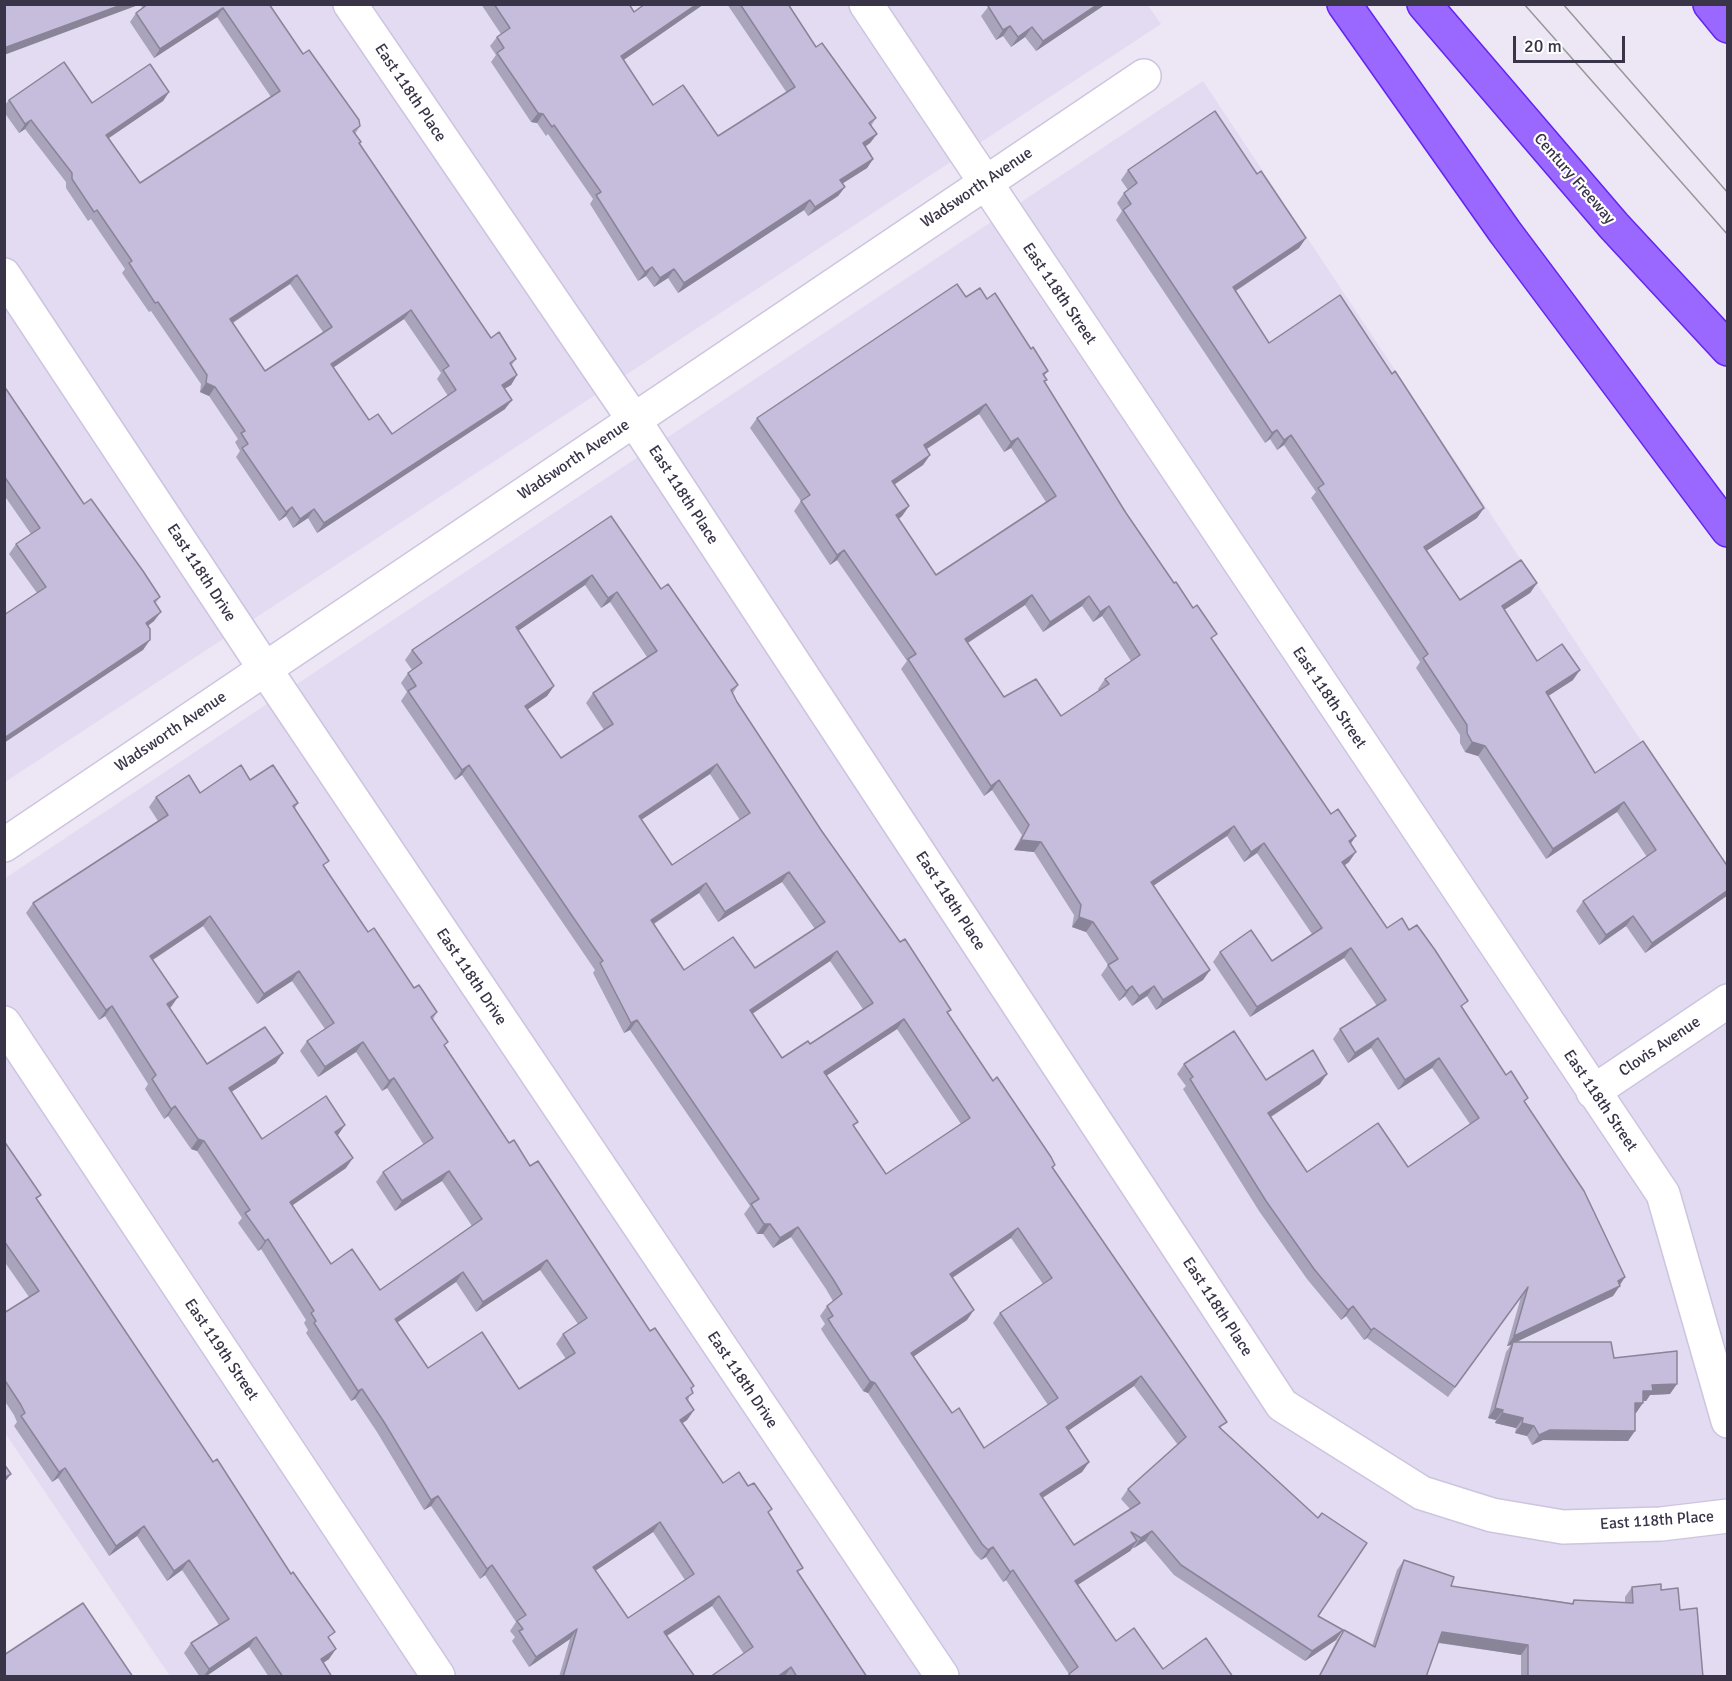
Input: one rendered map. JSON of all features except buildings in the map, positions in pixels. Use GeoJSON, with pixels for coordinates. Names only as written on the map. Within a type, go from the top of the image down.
{"type":"FeatureCollection","features":[{"type":"Feature","properties":{"kind":"highway"},"geometry":{"type":"LineString","coordinates":[[1344,4],[1505,232],[1728,530]]}},
{"type":"Feature","properties":{"kind":"highway","name":"Century Freeway"},"geometry":{"type":"LineString","coordinates":[[1424,4],[1607,217],[1728,349]]}},
{"type":"Feature","properties":{"kind":"highway"},"geometry":{"type":"LineString","coordinates":[[1710,4],[1728,26]]}},
{"type":"Feature","properties":{"kind":"highway"},"geometry":{"type":"LineString","coordinates":[[1716,4],[1728,15]]}},
{"type":"Feature","properties":{"kind":"street","name":"East 118th Place"},"geometry":{"type":"LineString","coordinates":[[350,4],[634,420],[1282,1405],[1422,1492],[1492,1515],[1563,1527],[1661,1524],[1728,1516]]}},
{"type":"Feature","properties":{"kind":"street","name":"East 118th Street"},"geometry":{"type":"LineString","coordinates":[[866,4],[1663,1194],[1728,1421]]}},
{"type":"Feature","properties":{"kind":"street","name":"Wadsworth Avenue"},"geometry":{"type":"LineString","coordinates":[[4,845],[1144,76]]}},
{"type":"Feature","properties":{"kind":"street","name":"East 118th Drive"},"geometry":{"type":"LineString","coordinates":[[4,274],[265,669],[942,1677]]}},
{"type":"Feature","properties":{"kind":"street","name":"Clovis Avenue"},"geometry":{"type":"LineString","coordinates":[[1593,1092],[1728,1002]]}},
{"type":"Feature","properties":{"kind":"street","name":"East 119th Street"},"geometry":{"type":"LineString","coordinates":[[4,1023],[438,1677]]}},
{"type":"Feature","properties":{"kind":"shaded area"},"geometry":{"type":"Polygon","coordinates":[[[1147,4],[1161,24],[5,782],[5,5],[1147,4]]]}},
{"type":"Feature","properties":{"kind":"shaded area"},"geometry":{"type":"Polygon","coordinates":[[[1203,81],[1727,870],[1727,1676],[170,1676],[5,1433],[4,879],[1203,81]]]}},
{"type":"Feature","properties":{"kind":"tram line"},"geometry":{"type":"LineString","coordinates":[[1524,4],[1728,235]]}},
{"type":"Feature","properties":{"kind":"tram line"},"geometry":{"type":"LineString","coordinates":[[1563,4],[1728,193]]}}]}
